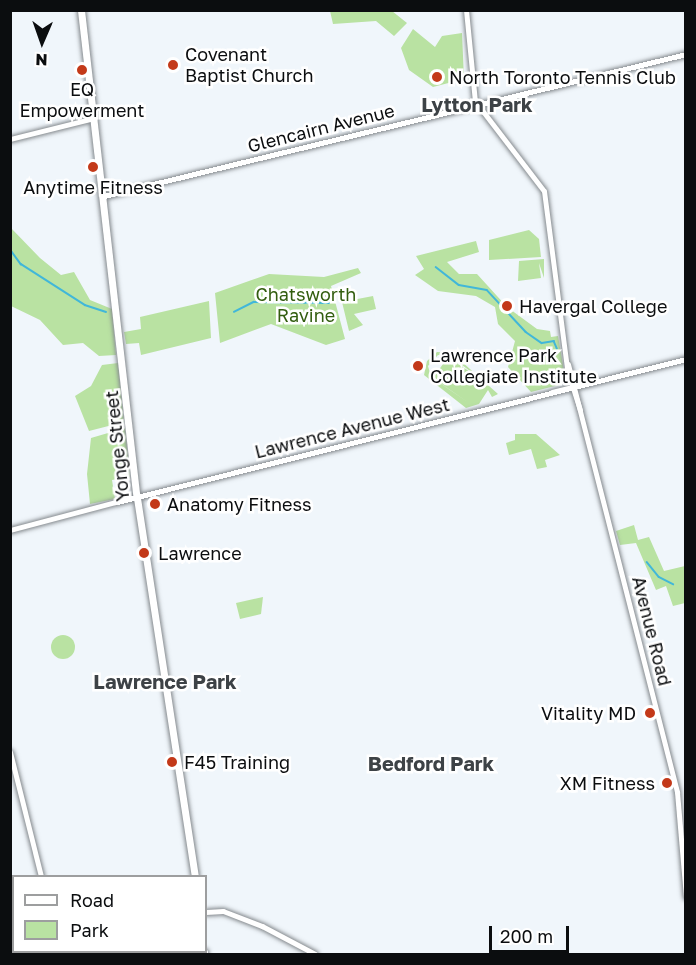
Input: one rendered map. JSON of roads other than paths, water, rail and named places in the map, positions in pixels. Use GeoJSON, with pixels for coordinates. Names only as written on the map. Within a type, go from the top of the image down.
{"type":"FeatureCollection","features":[{"type":"Feature","properties":{"kind":"main road","name":"Yonge Street"},"geometry":{"type":"LineString","coordinates":[[81,10],[137,498],[195,875]]}},
{"type":"Feature","properties":{"kind":"main road","name":"Avenue Road"},"geometry":{"type":"LineString","coordinates":[[466,10],[470,82],[478,105],[544,191],[568,364],[677,792],[686,897]]}},
{"type":"Feature","properties":{"kind":"main road","name":"Glencairn Avenue"},"geometry":{"type":"LineString","coordinates":[[104,196],[686,54]]}},
{"type":"Feature","properties":{"kind":"main road"},"geometry":{"type":"LineString","coordinates":[[10,139],[94,118]]}},
{"type":"Feature","properties":{"kind":"main road","name":"Lawrence Avenue West"},"geometry":{"type":"LineString","coordinates":[[10,531],[686,359]]}},
{"type":"Feature","properties":{"kind":"main road"},"geometry":{"type":"LineString","coordinates":[[10,752],[41,875]]}},
{"type":"Feature","properties":{"kind":"main road"},"geometry":{"type":"LineString","coordinates":[[207,912],[223,911],[255,923],[314,954]]}},
{"type":"Feature","properties":{"kind":"waterway"},"geometry":{"type":"LineString","coordinates":[[10,249],[21,264],[85,305],[106,312]]}},
{"type":"Feature","properties":{"kind":"waterway"},"geometry":{"type":"LineString","coordinates":[[436,267],[459,285],[487,290],[526,332],[542,343],[554,341],[557,348]]}},
{"type":"Feature","properties":{"kind":"waterway"},"geometry":{"type":"LineString","coordinates":[[234,312],[254,302],[329,303]]}},
{"type":"Feature","properties":{"kind":"waterway"},"geometry":{"type":"LineString","coordinates":[[647,562],[659,577],[673,584]]}},
{"type":"Feature","properties":{"kind":"place","name":"Covenant Baptist Church"},"geometry":{"type":"Point","coordinates":[173,65]}},
{"type":"Feature","properties":{"kind":"place","name":"EQ Empowerment"},"geometry":{"type":"Point","coordinates":[82,70]}},
{"type":"Feature","properties":{"kind":"place","name":"North Toronto Tennis Club"},"geometry":{"type":"Point","coordinates":[437,77]}},
{"type":"Feature","properties":{"kind":"place","name":"Anytime Fitness"},"geometry":{"type":"Point","coordinates":[93,167]}},
{"type":"Feature","properties":{"kind":"place","name":"Havergal College"},"geometry":{"type":"Point","coordinates":[507,306]}},
{"type":"Feature","properties":{"kind":"place","name":"Lawrence Park Collegiate Institute"},"geometry":{"type":"Point","coordinates":[418,366]}},
{"type":"Feature","properties":{"kind":"place","name":"Anatomy Fitness"},"geometry":{"type":"Point","coordinates":[155,504]}},
{"type":"Feature","properties":{"kind":"place","name":"Lawrence"},"geometry":{"type":"Point","coordinates":[144,553]}},
{"type":"Feature","properties":{"kind":"place","name":"Vitality MD"},"geometry":{"type":"Point","coordinates":[650,713]}},
{"type":"Feature","properties":{"kind":"place","name":"F45 Training"},"geometry":{"type":"Point","coordinates":[172,762]}},
{"type":"Feature","properties":{"kind":"place","name":"XM Fitness"},"geometry":{"type":"Point","coordinates":[667,783]}},
{"type":"Feature","properties":{"kind":"district","name":"Lytton Park"},"geometry":{"type":"Point","coordinates":[477,104]}},
{"type":"Feature","properties":{"kind":"district","name":"Lawrence Park"},"geometry":{"type":"Point","coordinates":[165,681]}},
{"type":"Feature","properties":{"kind":"district","name":"Bedford Park"},"geometry":{"type":"Point","coordinates":[431,763]}},
{"type":"Feature","properties":{"kind":"park label","name":"Chatsworth Ravine"},"geometry":{"type":"Point","coordinates":[306,305]}}]}
